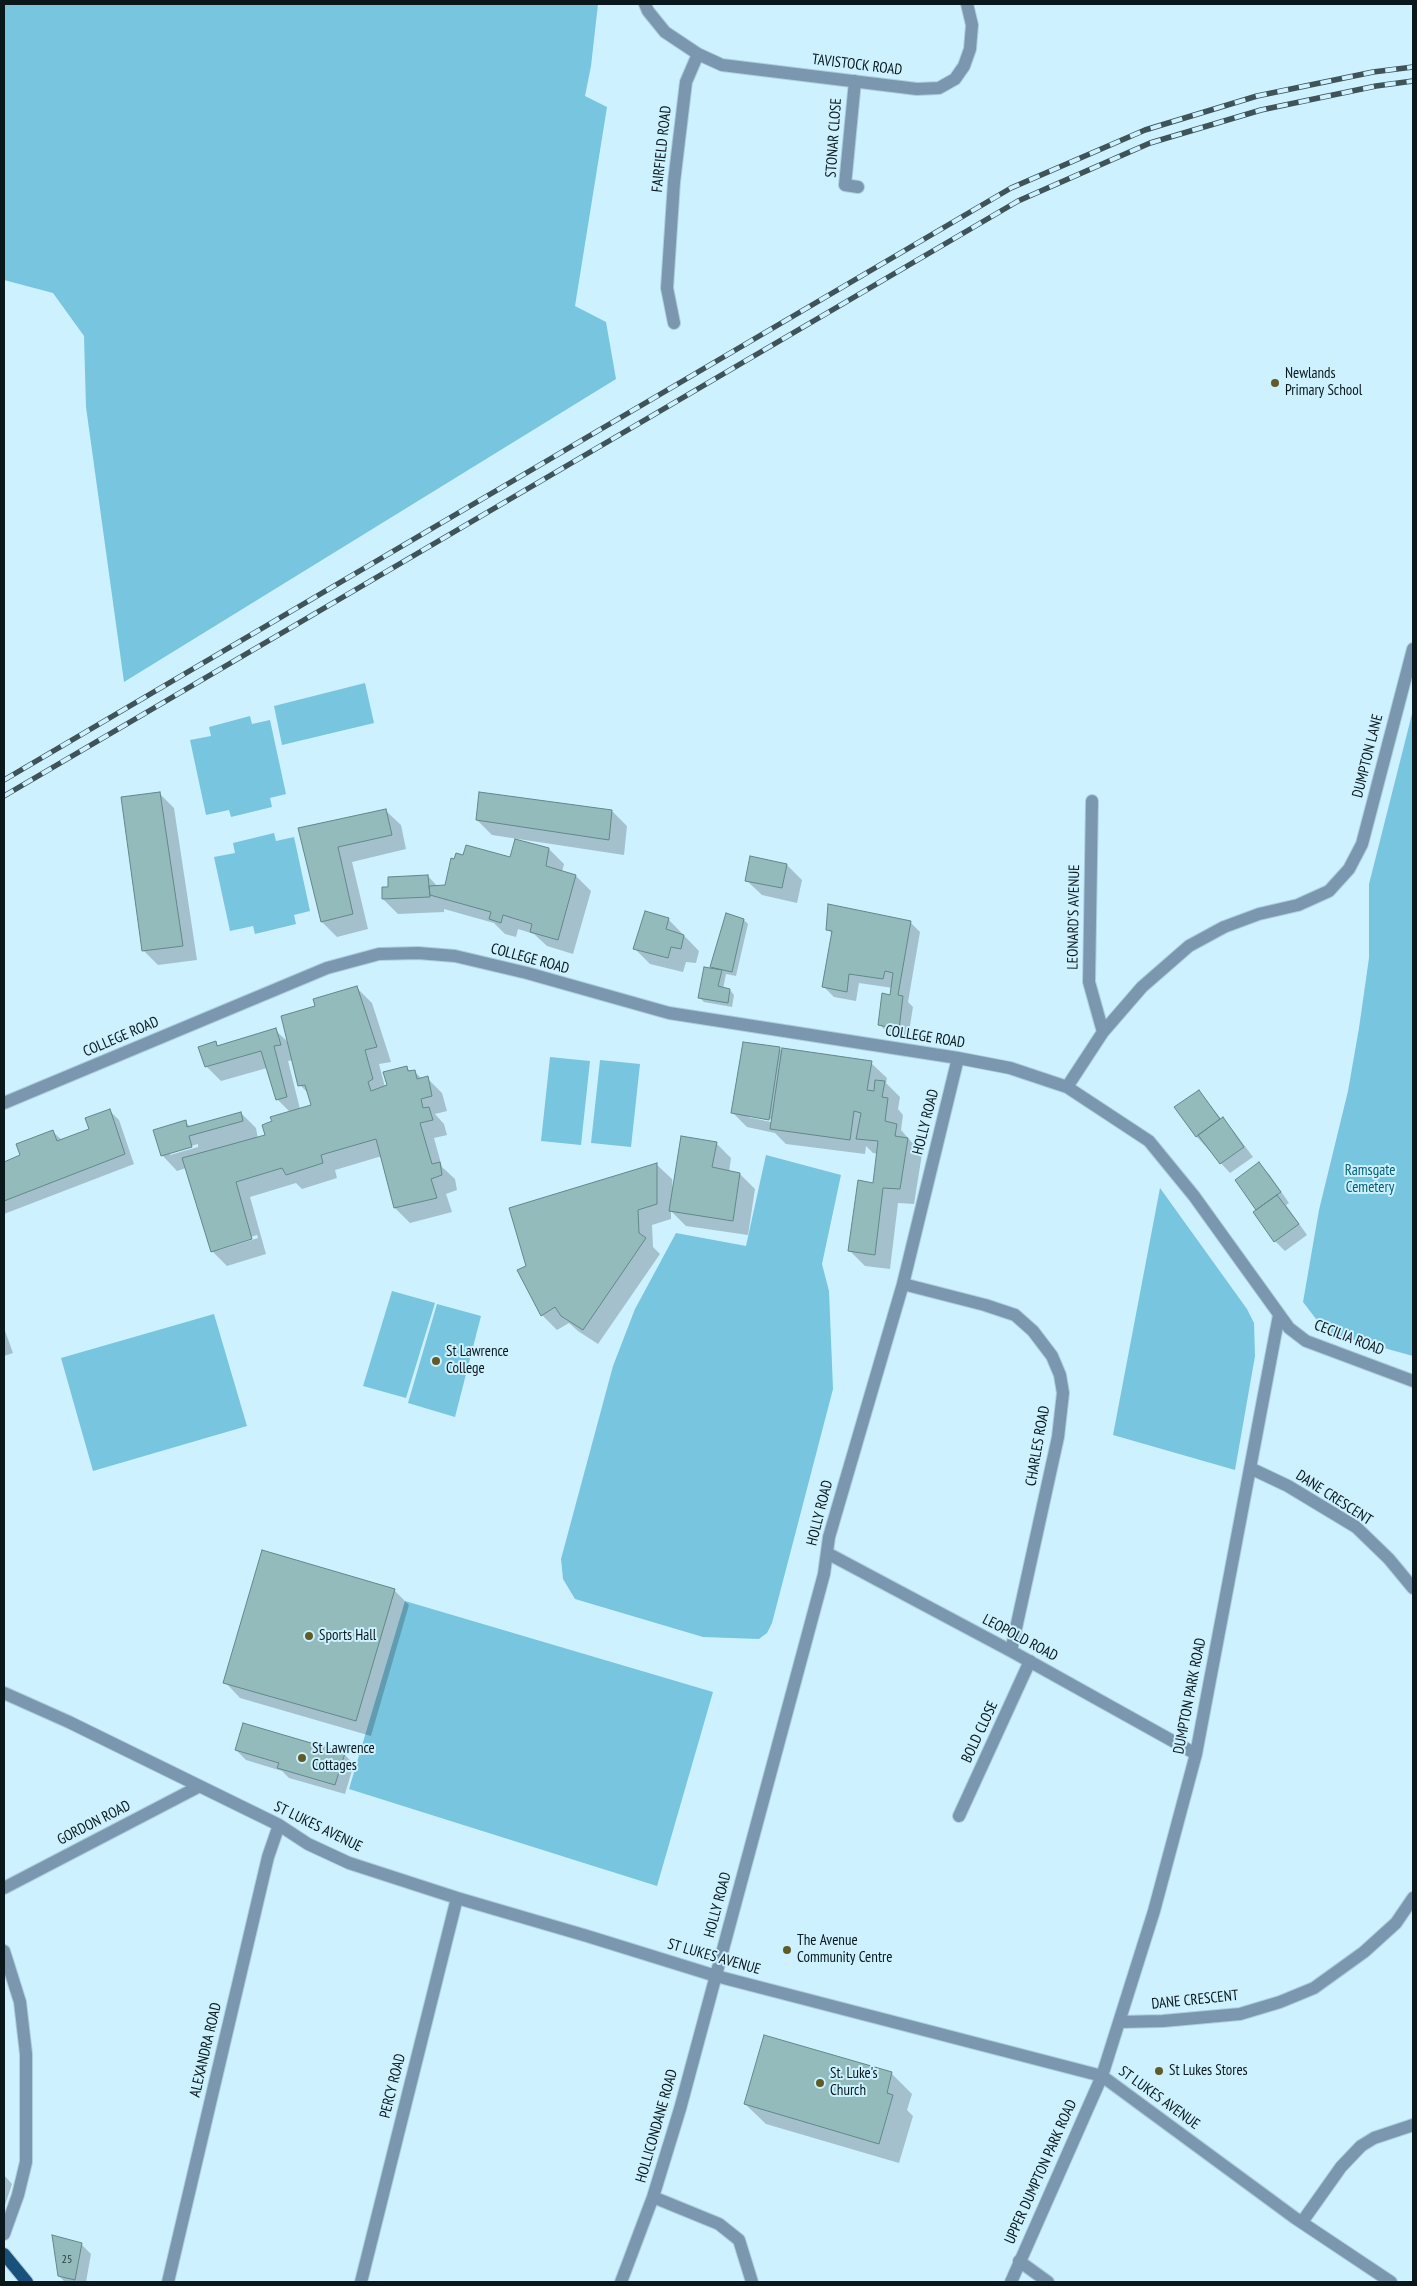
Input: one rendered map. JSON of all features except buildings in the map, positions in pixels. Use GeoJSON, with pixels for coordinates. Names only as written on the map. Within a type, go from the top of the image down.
{"type":"FeatureCollection","features":[{"type":"Feature","properties":{"kind":"main road"},"geometry":{"type":"LineString","coordinates":[[4,2254],[27,2282]]}},
{"type":"Feature","properties":{"kind":"street"},"geometry":{"type":"LineString","coordinates":[[645,4],[648,11],[665,32],[698,54]]}},
{"type":"Feature","properties":{"kind":"street","name":"TAVISTOCK ROAD"},"geometry":{"type":"LineString","coordinates":[[698,54],[722,64],[917,89],[940,88],[955,78],[964,66],[970,49],[972,24],[967,4]]}},
{"type":"Feature","properties":{"kind":"street","name":"FAIRFIELD ROAD"},"geometry":{"type":"LineString","coordinates":[[674,323],[667,288],[674,182],[686,82],[698,54]]}},
{"type":"Feature","properties":{"kind":"street","name":"STONAR CLOSE"},"geometry":{"type":"LineString","coordinates":[[855,81],[845,185],[858,187]]}},
{"type":"Feature","properties":{"kind":"street","name":"DUMPTON LANE"},"geometry":{"type":"LineString","coordinates":[[1103,1032],[1142,988],[1189,946],[1224,927],[1260,914],[1298,905],[1329,891],[1349,869],[1362,844],[1413,649]]}},
{"type":"Feature","properties":{"kind":"street","name":"LEONARD'S AVENUE"},"geometry":{"type":"LineString","coordinates":[[1092,800],[1089,982],[1103,1032]]}},
{"type":"Feature","properties":{"kind":"street","name":"COLLEGE ROAD"},"geometry":{"type":"LineString","coordinates":[[4,1103],[310,974],[379,954],[418,953],[455,956],[527,973],[669,1013],[958,1058],[1010,1068],[1068,1087],[1149,1141],[1194,1196],[1279,1315]]}},
{"type":"Feature","properties":{"kind":"street"},"geometry":{"type":"LineString","coordinates":[[1068,1087],[1103,1032]]}},
{"type":"Feature","properties":{"kind":"street","name":"HOLLY ROAD"},"geometry":{"type":"LineString","coordinates":[[716,1976],[819,1594],[827,1553],[828,1537],[903,1284],[958,1058]]}},
{"type":"Feature","properties":{"kind":"street","name":"CHARLES ROAD"},"geometry":{"type":"LineString","coordinates":[[903,1284],[985,1305],[1015,1315],[1033,1332],[1052,1356],[1060,1375],[1063,1393],[1058,1437],[1011,1651]]}},
{"type":"Feature","properties":{"kind":"street","name":"CECILIA ROAD"},"geometry":{"type":"LineString","coordinates":[[1279,1315],[1289,1328],[1306,1341],[1413,1381]]}},
{"type":"Feature","properties":{"kind":"street","name":"DUMPTON PARK ROAD"},"geometry":{"type":"LineString","coordinates":[[1102,2076],[1154,1912],[1196,1754],[1279,1315]]}},
{"type":"Feature","properties":{"kind":"street","name":"DANE CRESCENT"},"geometry":{"type":"LineString","coordinates":[[1250,1468],[1288,1486],[1356,1528],[1389,1559],[1413,1588]]}},
{"type":"Feature","properties":{"kind":"street","name":"LEOPOLD ROAD"},"geometry":{"type":"LineString","coordinates":[[827,1553],[1030,1661],[1196,1754]]}},
{"type":"Feature","properties":{"kind":"street","name":"BOLD CLOSE"},"geometry":{"type":"LineString","coordinates":[[959,1816],[1030,1661]]}},
{"type":"Feature","properties":{"kind":"street","name":"ST LUKES AVENUE"},"geometry":{"type":"LineString","coordinates":[[4,1693],[69,1722],[198,1787],[279,1825],[308,1844],[349,1863],[457,1898],[716,1976],[1102,2076],[1302,2222],[1391,2282]]}},
{"type":"Feature","properties":{"kind":"street","name":"GORDON ROAD"},"geometry":{"type":"LineString","coordinates":[[4,1888],[198,1787]]}},
{"type":"Feature","properties":{"kind":"street","name":"ALEXANDRA ROAD"},"geometry":{"type":"LineString","coordinates":[[168,2282],[268,1857],[279,1825]]}},
{"type":"Feature","properties":{"kind":"street","name":"PERCY ROAD"},"geometry":{"type":"LineString","coordinates":[[361,2282],[457,1898]]}},
{"type":"Feature","properties":{"kind":"street","name":"DANE CRESCENT"},"geometry":{"type":"LineString","coordinates":[[1120,2022],[1164,2021],[1240,2014],[1280,2002],[1314,1988],[1364,1952],[1396,1923],[1413,1898]]}},
{"type":"Feature","properties":{"kind":"street"},"geometry":{"type":"LineString","coordinates":[[4,1951],[20,2002],[26,2054],[26,2162],[18,2196],[4,2234]]}},
{"type":"Feature","properties":{"kind":"street","name":"HOLLICONDANE ROAD"},"geometry":{"type":"LineString","coordinates":[[621,2282],[653,2197],[680,2109],[716,1976]]}},
{"type":"Feature","properties":{"kind":"street","name":"UPPER DUMPTON PARK ROAD"},"geometry":{"type":"LineString","coordinates":[[1011,2282],[1018,2261],[1102,2076]]}},
{"type":"Feature","properties":{"kind":"street"},"geometry":{"type":"LineString","coordinates":[[1302,2222],[1341,2167],[1361,2146],[1374,2138],[1413,2125]]}},
{"type":"Feature","properties":{"kind":"street"},"geometry":{"type":"LineString","coordinates":[[653,2197],[718,2224],[739,2240],[752,2282]]}},
{"type":"Feature","properties":{"kind":"street"},"geometry":{"type":"LineString","coordinates":[[1018,2261],[1048,2282]]}},
{"type":"Feature","properties":{"kind":"green space"},"geometry":{"type":"Polygon","coordinates":[[[4,4],[598,4],[591,66],[585,96],[607,107],[575,306],[606,322],[616,379],[124,682],[86,407],[84,336],[53,293],[4,280],[4,4]]]}},
{"type":"Feature","properties":{"kind":"green space"},"geometry":{"type":"Polygon","coordinates":[[[365,683],[374,723],[282,745],[274,706],[365,683]]]}},
{"type":"Feature","properties":{"kind":"green space","name":"Ramsgate Cemetery"},"geometry":{"type":"Polygon","coordinates":[[[1413,710],[1413,1356],[1326,1332],[1303,1302],[1319,1210],[1348,1091],[1359,1028],[1369,958],[1369,884],[1413,710]]]}},
{"type":"Feature","properties":{"kind":"green space"},"geometry":{"type":"Polygon","coordinates":[[[250,716],[252,724],[270,720],[286,794],[270,798],[272,807],[231,817],[229,810],[206,815],[190,740],[211,736],[209,727],[250,716]]]}},
{"type":"Feature","properties":{"kind":"green space"},"geometry":{"type":"Polygon","coordinates":[[[274,833],[276,841],[294,837],[310,911],[294,915],[296,924],[255,934],[253,926],[230,931],[214,857],[235,853],[233,843],[274,833]]]}},
{"type":"Feature","properties":{"kind":"green space"},"geometry":{"type":"Polygon","coordinates":[[[550,1057],[590,1061],[581,1145],[541,1141],[550,1057]]]}},
{"type":"Feature","properties":{"kind":"green space"},"geometry":{"type":"Polygon","coordinates":[[[600,1060],[640,1064],[631,1147],[591,1143],[600,1060]]]}},
{"type":"Feature","properties":{"kind":"green space"},"geometry":{"type":"Polygon","coordinates":[[[766,1155],[841,1175],[822,1264],[829,1291],[833,1389],[772,1623],[767,1633],[759,1639],[703,1637],[575,1599],[563,1579],[561,1559],[613,1366],[635,1309],[676,1233],[746,1246],[766,1155]]]}},
{"type":"Feature","properties":{"kind":"green space"},"geometry":{"type":"Polygon","coordinates":[[[1160,1188],[1247,1309],[1254,1323],[1255,1356],[1235,1470],[1113,1435],[1160,1188]]]}},
{"type":"Feature","properties":{"kind":"green space"},"geometry":{"type":"Polygon","coordinates":[[[392,1291],[435,1303],[406,1398],[363,1386],[392,1291]]]}},
{"type":"Feature","properties":{"kind":"green space"},"geometry":{"type":"Polygon","coordinates":[[[437,1304],[481,1316],[455,1417],[408,1403],[437,1304]]]}},
{"type":"Feature","properties":{"kind":"green space"},"geometry":{"type":"Polygon","coordinates":[[[214,1314],[247,1426],[93,1471],[61,1358],[214,1314]]]}},
{"type":"Feature","properties":{"kind":"green space"},"geometry":{"type":"Polygon","coordinates":[[[405,1601],[713,1692],[657,1886],[349,1789],[405,1601]]]}},
{"type":"Feature","properties":{"kind":"railway"},"geometry":{"type":"LineString","coordinates":[[4,780],[1011,188],[1145,130],[1257,96],[1373,72],[1413,67]]}},
{"type":"Feature","properties":{"kind":"railway"},"geometry":{"type":"LineString","coordinates":[[4,796],[1018,201],[1150,143],[1261,110],[1376,86],[1413,81]]}},
{"type":"Feature","properties":{"kind":"place","name":"Newlands Primary School"},"geometry":{"type":"Point","coordinates":[1275,383]}},
{"type":"Feature","properties":{"kind":"place","name":"St Lawrence College"},"geometry":{"type":"Point","coordinates":[436,1361]}},
{"type":"Feature","properties":{"kind":"place","name":"Sports Hall"},"geometry":{"type":"Point","coordinates":[309,1636]}},
{"type":"Feature","properties":{"kind":"place","name":"St Lawrence Cottages"},"geometry":{"type":"Point","coordinates":[302,1758]}},
{"type":"Feature","properties":{"kind":"place","name":"The Avenue Community Centre"},"geometry":{"type":"Point","coordinates":[787,1950]}},
{"type":"Feature","properties":{"kind":"place","name":"St Lukes Stores"},"geometry":{"type":"Point","coordinates":[1159,2071]}},
{"type":"Feature","properties":{"kind":"place","name":"St. Luke's Church"},"geometry":{"type":"Point","coordinates":[820,2083]}}]}
